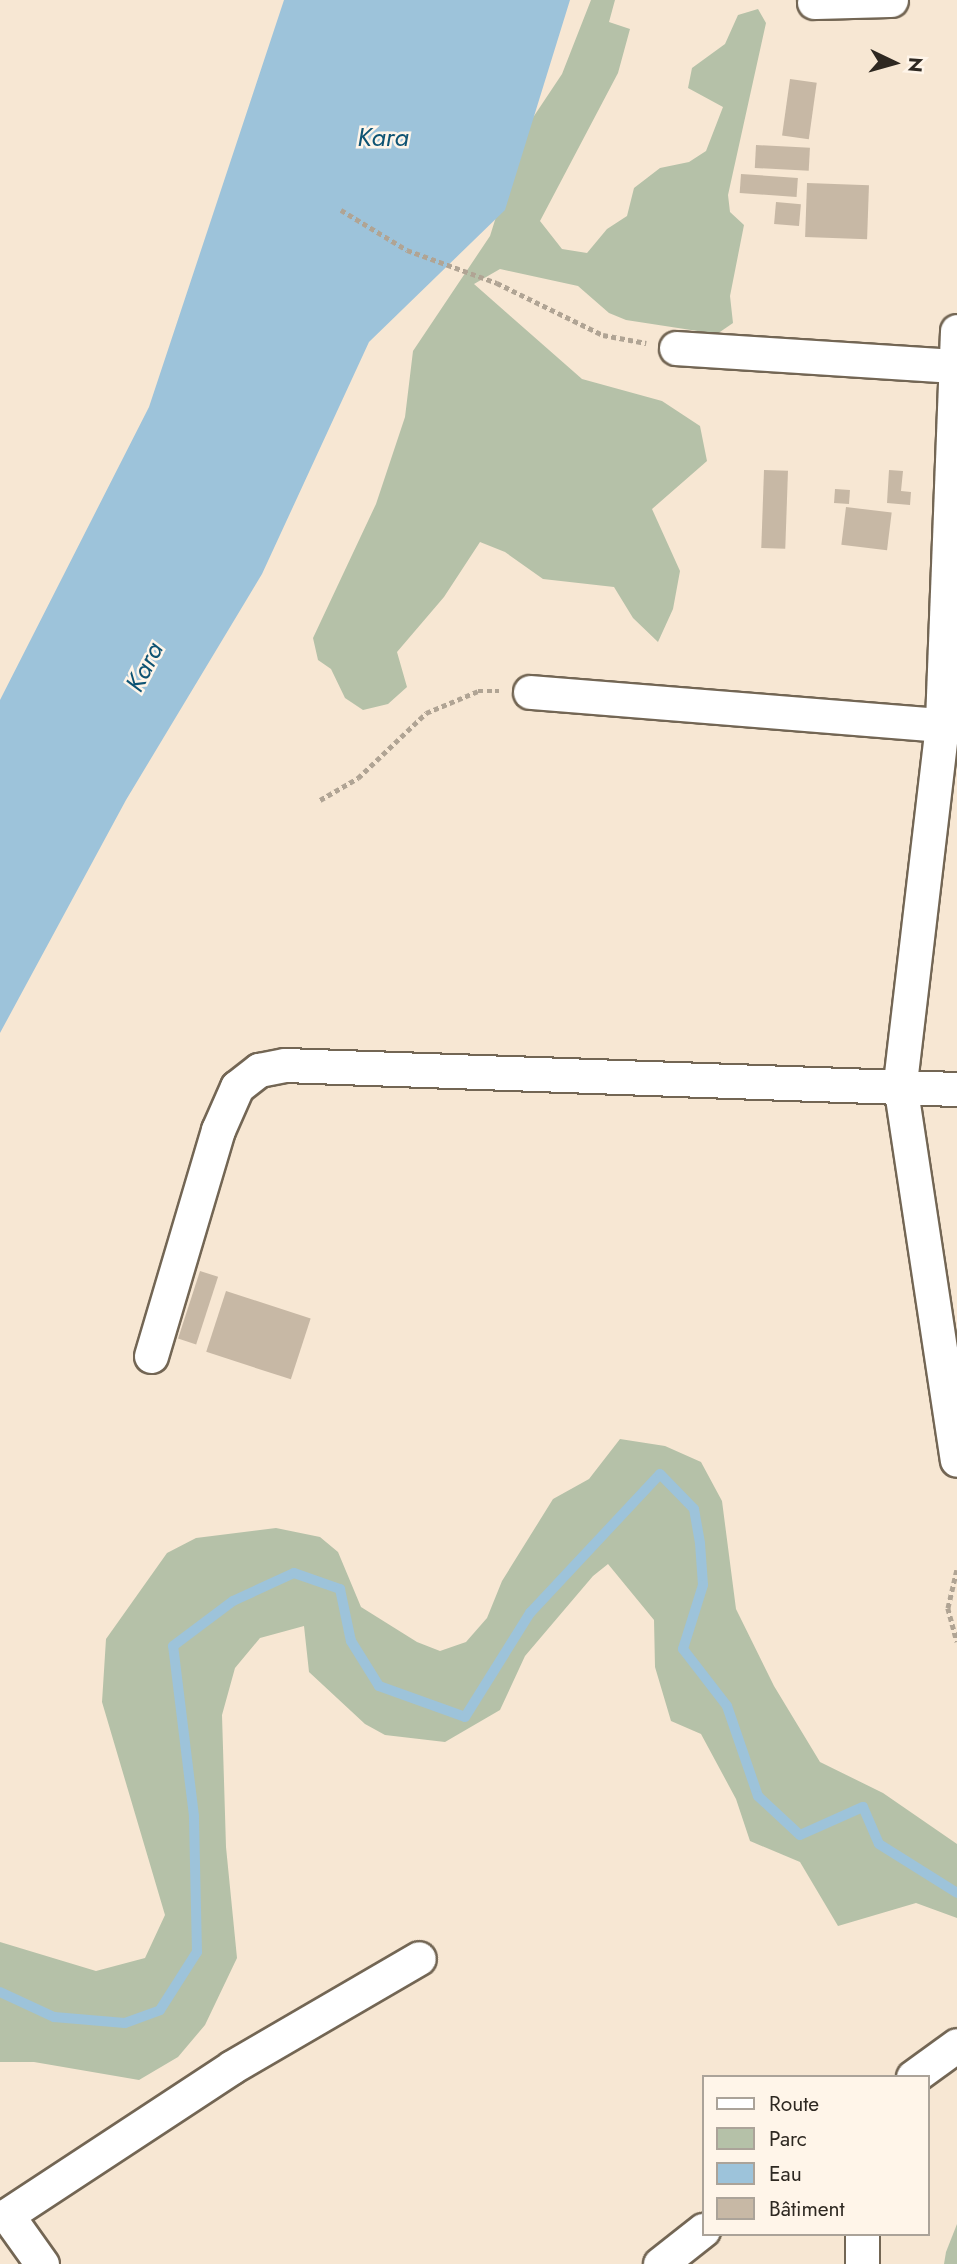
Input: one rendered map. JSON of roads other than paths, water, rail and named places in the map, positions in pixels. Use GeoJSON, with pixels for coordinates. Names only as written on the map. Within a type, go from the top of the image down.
{"type":"FeatureCollection","features":[{"type":"Feature","properties":{"kind":"street"},"geometry":{"type":"LineString","coordinates":[[814,2],[891,0]]}},
{"type":"Feature","properties":{"kind":"street"},"geometry":{"type":"LineString","coordinates":[[957,331],[950,726],[900,1084],[957,1460]]}},
{"type":"Feature","properties":{"kind":"street"},"geometry":{"type":"LineString","coordinates":[[676,348],[957,366]]}},
{"type":"Feature","properties":{"kind":"street"},"geometry":{"type":"LineString","coordinates":[[530,692],[950,726]]}},
{"type":"Feature","properties":{"kind":"street"},"geometry":{"type":"LineString","coordinates":[[151,1356],[218,1130],[237,1087],[259,1070],[285,1065],[900,1084],[957,1089]]}},
{"type":"Feature","properties":{"kind":"street"},"geometry":{"type":"LineString","coordinates":[[42,2264],[7,2215],[232,2067],[419,1958]]}},
{"type":"Feature","properties":{"kind":"street"},"geometry":{"type":"LineString","coordinates":[[916,2075],[957,2045]]}},
{"type":"Feature","properties":{"kind":"street"},"geometry":{"type":"LineString","coordinates":[[660,2264],[702,2231]]}},
{"type":"Feature","properties":{"kind":"street"},"geometry":{"type":"LineString","coordinates":[[862,2236],[862,2264]]}},
{"type":"Feature","properties":{"kind":"water","name":"Kara"},"geometry":{"type":"Polygon","coordinates":[[[284,0],[570,0],[505,210],[369,342],[262,574],[126,800],[0,1033],[0,700],[149,407],[284,0]]]}},
{"type":"Feature","properties":{"kind":"waterway"},"geometry":{"type":"LineString","coordinates":[[0,1992],[54,2017],[125,2023],[160,2010],[197,1952],[194,1816],[173,1646],[233,1601],[294,1573],[340,1589],[351,1641],[379,1686],[465,1717],[530,1613],[660,1474],[694,1509],[700,1543],[703,1585],[683,1649],[727,1706],[758,1796],[800,1835],[863,1807],[879,1844],[957,1893]]}}]}
